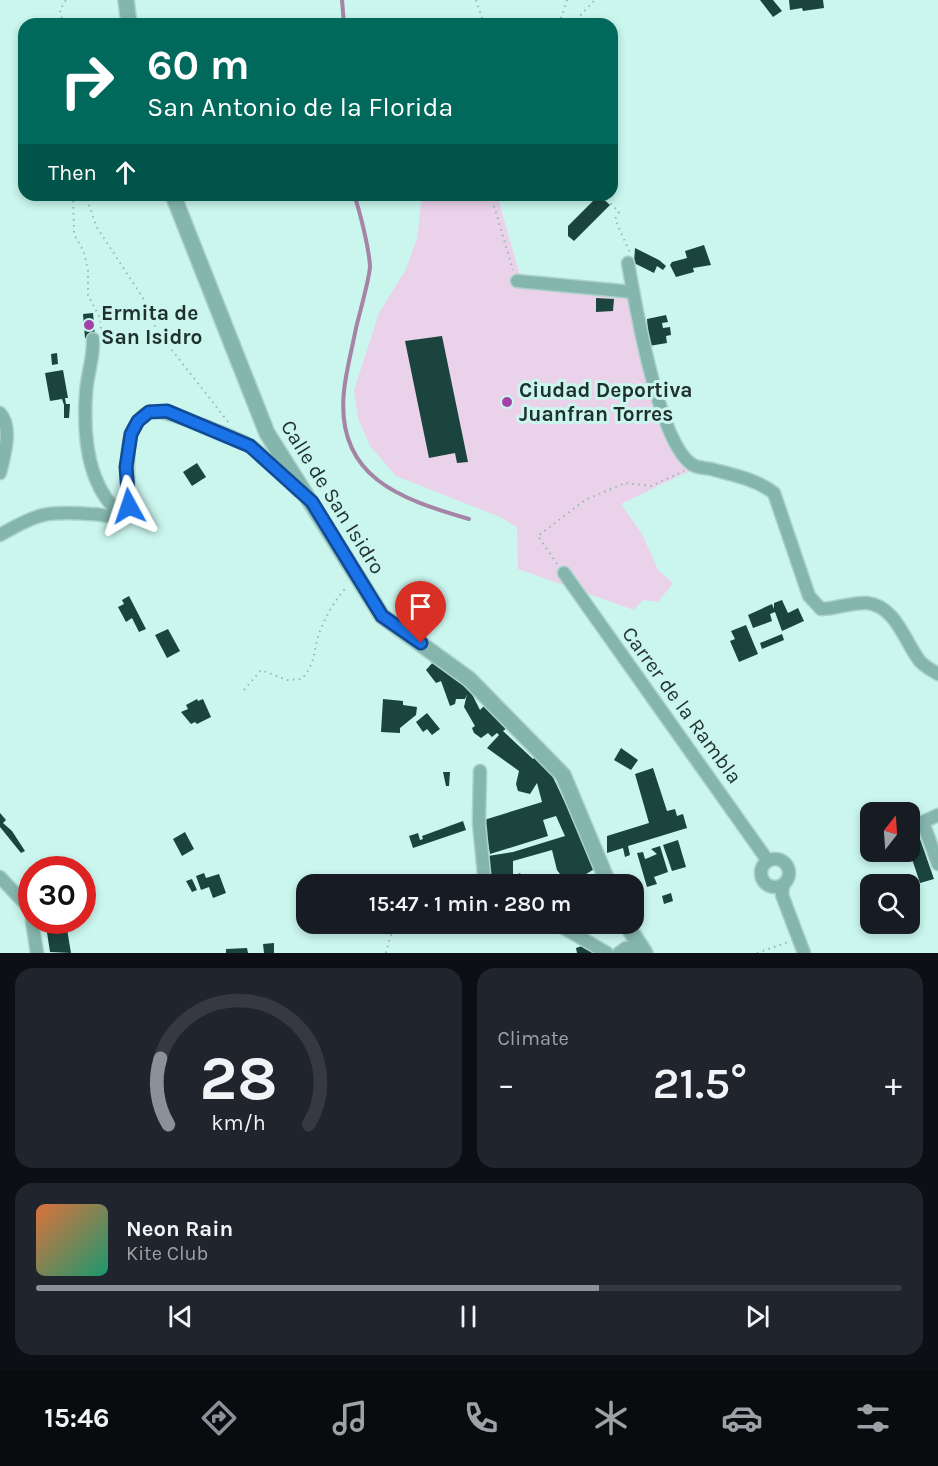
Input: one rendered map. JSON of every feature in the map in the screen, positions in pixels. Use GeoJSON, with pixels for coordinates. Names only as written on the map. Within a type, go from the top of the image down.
{"type":"FeatureCollection","features":[{"type":"Feature","properties":{"kind":"street"},"geometry":{"type":"LineString","coordinates":[[126,0],[128,18]]}},
{"type":"Feature","properties":{"kind":"street","name":"Calle de San Isidro"},"geometry":{"type":"LineString","coordinates":[[175,201],[267,434],[382,616],[469,679],[564,775],[604,874]]}},
{"type":"Feature","properties":{"kind":"street"},"geometry":{"type":"LineString","coordinates":[[628,263],[642,342],[672,436],[682,455],[694,466],[763,484],[774,493],[809,596],[821,609],[836,609],[867,603],[879,607],[905,633],[920,662],[938,674]]}},
{"type":"Feature","properties":{"kind":"street"},"geometry":{"type":"LineString","coordinates":[[517,281],[633,292]]}},
{"type":"Feature","properties":{"kind":"street"},"geometry":{"type":"LineString","coordinates":[[93,339],[86,392],[85,433],[88,460],[113,508],[123,516]]}},
{"type":"Feature","properties":{"kind":"street"},"geometry":{"type":"LineString","coordinates":[[123,516],[129,506],[126,467],[131,434],[138,421],[149,412],[167,411],[250,446],[312,502]]}},
{"type":"Feature","properties":{"kind":"street"},"geometry":{"type":"LineString","coordinates":[[0,413],[6,432],[0,473]]}},
{"type":"Feature","properties":{"kind":"street"},"geometry":{"type":"LineString","coordinates":[[0,535],[22,521],[43,513],[93,514],[110,518],[123,516]]}},
{"type":"Feature","properties":{"kind":"street","name":"Carrer de la Rambla"},"geometry":{"type":"LineString","coordinates":[[564,573],[768,861]]}},
{"type":"Feature","properties":{"kind":"street"},"geometry":{"type":"LineString","coordinates":[[480,771],[479,823],[483,874]]}},
{"type":"Feature","properties":{"kind":"street"},"geometry":{"type":"LineString","coordinates":[[938,815],[923,822],[938,864]]}},
{"type":"Feature","properties":{"kind":"street"},"geometry":{"type":"LineString","coordinates":[[779,889],[789,876],[788,867],[782,860],[768,861],[760,873],[763,882],[779,889],[804,953]]}},
{"type":"Feature","properties":{"kind":"street"},"geometry":{"type":"LineString","coordinates":[[0,877],[18,896]]}},
{"type":"Feature","properties":{"kind":"street"},"geometry":{"type":"LineString","coordinates":[[34,934],[37,953]]}},
{"type":"Feature","properties":{"kind":"street"},"geometry":{"type":"LineString","coordinates":[[575,934],[608,953]]}},
{"type":"Feature","properties":{"kind":"street"},"geometry":{"type":"LineString","coordinates":[[633,934],[643,950]]}},
{"type":"Feature","properties":{"kind":"street"},"geometry":{"type":"LineString","coordinates":[[619,953],[626,948],[643,950]]}},
{"type":"Feature","properties":{"kind":"path"},"geometry":{"type":"LineString","coordinates":[[62,18],[60,10],[66,0]]}},
{"type":"Feature","properties":{"kind":"path"},"geometry":{"type":"LineString","coordinates":[[476,0],[482,18]]}},
{"type":"Feature","properties":{"kind":"path"},"geometry":{"type":"LineString","coordinates":[[561,18],[567,0]]}},
{"type":"Feature","properties":{"kind":"path"},"geometry":{"type":"LineString","coordinates":[[578,18],[594,0]]}},
{"type":"Feature","properties":{"kind":"path"},"geometry":{"type":"LineString","coordinates":[[73,201],[74,234],[84,252],[88,270],[88,295],[100,318],[102,337],[93,339]]}},
{"type":"Feature","properties":{"kind":"path"},"geometry":{"type":"LineString","coordinates":[[86,201],[96,226],[142,298],[158,331],[232,427]]}},
{"type":"Feature","properties":{"kind":"path"},"geometry":{"type":"LineString","coordinates":[[608,201],[619,212],[615,219],[631,251],[628,263]]}},
{"type":"Feature","properties":{"kind":"path"},"geometry":{"type":"LineString","coordinates":[[494,207],[517,281]]}},
{"type":"Feature","properties":{"kind":"path"},"geometry":{"type":"LineString","coordinates":[[564,573],[538,536],[585,500],[625,483],[651,486],[694,466]]}},
{"type":"Feature","properties":{"kind":"path"},"geometry":{"type":"LineString","coordinates":[[244,690],[261,670],[287,680],[302,679],[313,665],[320,633],[338,596],[358,577]]}},
{"type":"Feature","properties":{"kind":"path"},"geometry":{"type":"LineString","coordinates":[[386,953],[392,934]]}},
{"type":"Feature","properties":{"kind":"path"},"geometry":{"type":"LineString","coordinates":[[757,953],[798,938]]}},
{"type":"Feature","properties":{"kind":"shaded area","name":"Ciudad Deportiva Juanfran Torres"},"geometry":{"type":"Polygon","coordinates":[[[421,201],[499,201],[523,286],[618,291],[630,298],[636,329],[634,335],[638,338],[661,414],[701,470],[685,473],[621,504],[642,534],[658,570],[673,583],[658,602],[643,600],[634,610],[518,569],[517,527],[500,517],[396,476],[370,446],[358,418],[354,390],[379,313],[405,271],[417,239],[421,201]]]}},
{"type":"Feature","properties":{"kind":"building"},"geometry":{"type":"Polygon","coordinates":[[[760,0],[773,0],[782,11],[773,17],[760,0]]]}},
{"type":"Feature","properties":{"kind":"building"},"geometry":{"type":"Polygon","coordinates":[[[789,0],[823,0],[824,8],[790,10],[789,0]]]}},
{"type":"Feature","properties":{"kind":"building"},"geometry":{"type":"Polygon","coordinates":[[[593,201],[606,201],[610,205],[574,241],[568,236],[568,226],[593,201]]]}},
{"type":"Feature","properties":{"kind":"building"},"geometry":{"type":"Polygon","coordinates":[[[704,245],[711,265],[693,268],[694,272],[676,277],[670,265],[672,262],[687,258],[685,251],[704,245]]]}},
{"type":"Feature","properties":{"kind":"building"},"geometry":{"type":"Polygon","coordinates":[[[635,248],[666,266],[663,270],[657,266],[654,273],[634,263],[635,248]]]}},
{"type":"Feature","properties":{"kind":"building"},"geometry":{"type":"Polygon","coordinates":[[[596,298],[614,299],[613,311],[596,312],[596,298]]]}},
{"type":"Feature","properties":{"kind":"building","name":"Ermita de San Isidro"},"geometry":{"type":"Polygon","coordinates":[[[93,313],[95,337],[85,338],[83,314],[93,313]]]}},
{"type":"Feature","properties":{"kind":"building"},"geometry":{"type":"Polygon","coordinates":[[[666,315],[668,322],[662,323],[663,328],[670,327],[671,335],[666,336],[667,343],[649,346],[647,319],[666,315]]]}},
{"type":"Feature","properties":{"kind":"building"},"geometry":{"type":"Polygon","coordinates":[[[442,336],[468,462],[457,463],[455,453],[429,458],[405,341],[442,336]]]}},
{"type":"Feature","properties":{"kind":"building"},"geometry":{"type":"Polygon","coordinates":[[[57,353],[58,364],[52,365],[51,354],[57,353]]]}},
{"type":"Feature","properties":{"kind":"building"},"geometry":{"type":"Polygon","coordinates":[[[63,370],[68,398],[65,398],[66,404],[70,404],[69,418],[64,418],[62,399],[50,401],[45,373],[63,370]]]}},
{"type":"Feature","properties":{"kind":"building"},"geometry":{"type":"Polygon","coordinates":[[[197,463],[206,477],[192,486],[183,472],[197,463]]]}},
{"type":"Feature","properties":{"kind":"building"},"geometry":{"type":"Polygon","coordinates":[[[129,596],[146,629],[139,632],[132,618],[126,622],[118,607],[124,604],[122,600],[129,596]]]}},
{"type":"Feature","properties":{"kind":"building"},"geometry":{"type":"Polygon","coordinates":[[[782,600],[788,613],[798,608],[804,621],[782,631],[775,612],[770,614],[772,621],[753,628],[748,615],[772,604],[774,609],[774,603],[782,600]]]}},
{"type":"Feature","properties":{"kind":"building"},"geometry":{"type":"Polygon","coordinates":[[[746,625],[758,654],[739,662],[730,641],[735,639],[731,631],[746,625]]]}},
{"type":"Feature","properties":{"kind":"building"},"geometry":{"type":"Polygon","coordinates":[[[168,629],[180,651],[167,658],[155,635],[168,629]]]}},
{"type":"Feature","properties":{"kind":"building"},"geometry":{"type":"Polygon","coordinates":[[[782,634],[784,640],[762,649],[760,643],[782,634]]]}},
{"type":"Feature","properties":{"kind":"building"},"geometry":{"type":"Polygon","coordinates":[[[434,661],[469,688],[480,710],[484,706],[507,728],[503,731],[533,759],[536,756],[550,771],[596,868],[586,874],[560,874],[552,850],[513,861],[513,874],[490,874],[488,856],[513,852],[565,836],[556,816],[543,820],[548,836],[490,854],[484,820],[542,802],[537,783],[530,794],[518,791],[516,784],[519,771],[487,748],[499,735],[497,733],[492,737],[488,733],[481,738],[474,733],[472,728],[475,726],[464,707],[467,694],[465,699],[456,699],[455,704],[450,706],[441,681],[436,683],[426,670],[434,661]]]}},
{"type":"Feature","properties":{"kind":"building"},"geometry":{"type":"Polygon","coordinates":[[[197,699],[198,701],[203,699],[211,717],[197,724],[195,722],[191,724],[181,712],[188,709],[186,705],[197,699]]]}},
{"type":"Feature","properties":{"kind":"building"},"geometry":{"type":"Polygon","coordinates":[[[383,699],[403,701],[403,705],[417,707],[416,715],[400,728],[400,733],[381,732],[383,699]]]}},
{"type":"Feature","properties":{"kind":"building"},"geometry":{"type":"Polygon","coordinates":[[[427,713],[440,729],[432,735],[427,729],[423,732],[416,722],[427,713]]]}},
{"type":"Feature","properties":{"kind":"building"},"geometry":{"type":"Polygon","coordinates":[[[621,748],[638,760],[631,770],[614,760],[621,748]]]}},
{"type":"Feature","properties":{"kind":"building"},"geometry":{"type":"Polygon","coordinates":[[[653,768],[667,811],[675,809],[677,816],[683,814],[687,828],[628,846],[630,855],[625,857],[623,848],[607,853],[607,836],[649,823],[635,774],[653,768]]]}},
{"type":"Feature","properties":{"kind":"building"},"geometry":{"type":"Polygon","coordinates":[[[443,772],[450,772],[449,786],[446,786],[443,772]]]}},
{"type":"Feature","properties":{"kind":"building"},"geometry":{"type":"Polygon","coordinates":[[[0,813],[6,820],[3,823],[12,831],[25,851],[21,853],[0,827],[0,813]]]}},
{"type":"Feature","properties":{"kind":"building"},"geometry":{"type":"Polygon","coordinates":[[[463,821],[466,830],[413,848],[409,836],[418,833],[420,840],[423,839],[422,836],[463,821]]]}},
{"type":"Feature","properties":{"kind":"building"},"geometry":{"type":"Polygon","coordinates":[[[185,832],[194,849],[182,856],[173,839],[185,832]]]}},
{"type":"Feature","properties":{"kind":"building"},"geometry":{"type":"Polygon","coordinates":[[[920,839],[934,879],[920,883],[920,874],[917,874],[913,862],[920,862],[920,839]]]}},
{"type":"Feature","properties":{"kind":"building"},"geometry":{"type":"Polygon","coordinates":[[[678,840],[686,867],[672,871],[663,845],[678,840]]]}},
{"type":"Feature","properties":{"kind":"building"},"geometry":{"type":"Polygon","coordinates":[[[660,846],[668,872],[654,877],[657,884],[647,887],[637,853],[643,852],[645,859],[657,854],[651,849],[660,846]]]}},
{"type":"Feature","properties":{"kind":"building"},"geometry":{"type":"Polygon","coordinates":[[[204,873],[206,878],[219,874],[226,893],[213,898],[209,887],[201,890],[196,876],[204,873]]]}},
{"type":"Feature","properties":{"kind":"building"},"geometry":{"type":"Polygon","coordinates":[[[192,879],[197,890],[192,892],[186,881],[192,879]]]}},
{"type":"Feature","properties":{"kind":"building"},"geometry":{"type":"Polygon","coordinates":[[[671,893],[673,901],[664,904],[662,896],[671,893]]]}},
{"type":"Feature","properties":{"kind":"building"},"geometry":{"type":"Polygon","coordinates":[[[47,934],[68,934],[71,953],[50,952],[47,934]]]}},
{"type":"Feature","properties":{"kind":"building"},"geometry":{"type":"Polygon","coordinates":[[[274,943],[274,953],[264,953],[263,944],[274,943]]]}},
{"type":"Feature","properties":{"kind":"building"},"geometry":{"type":"Polygon","coordinates":[[[585,945],[600,953],[577,953],[576,948],[585,945]]]}},
{"type":"Feature","properties":{"kind":"building"},"geometry":{"type":"Polygon","coordinates":[[[247,948],[248,953],[226,953],[226,949],[247,948]]]}},
{"type":"Feature","properties":{"kind":"waterway"},"geometry":{"type":"LineString","coordinates":[[342,0],[344,18]]}},
{"type":"Feature","properties":{"kind":"waterway"},"geometry":{"type":"LineString","coordinates":[[356,201],[370,266],[344,391],[344,420],[350,444],[361,464],[377,480],[419,503],[469,519]]}},
{"type":"Feature","properties":{"kind":"place","name":"Ermita de San Isidro"},"geometry":{"type":"Point","coordinates":[89,325]}},
{"type":"Feature","properties":{"kind":"place","name":"Ciudad Deportiva Juanfran Torres"},"geometry":{"type":"Point","coordinates":[507,402]}},
{"type":"Feature","properties":{"kind":"route"},"geometry":{"type":"LineString","coordinates":[[129,506],[126,467],[131,434],[138,421],[149,412],[167,411],[250,446],[312,502],[382,616],[421,643]]}}]}
